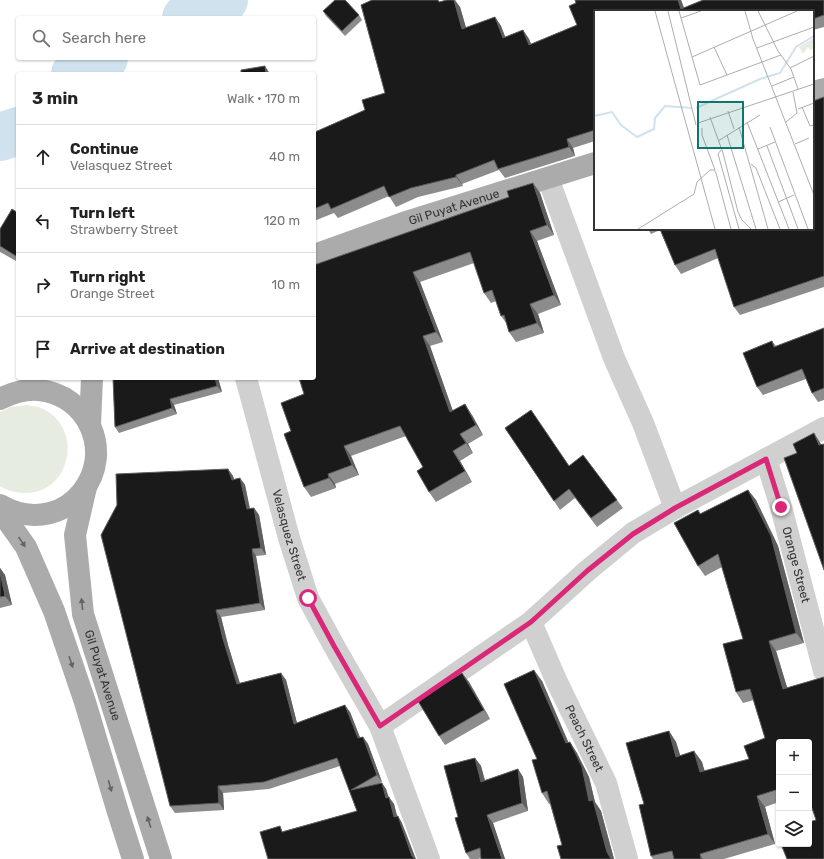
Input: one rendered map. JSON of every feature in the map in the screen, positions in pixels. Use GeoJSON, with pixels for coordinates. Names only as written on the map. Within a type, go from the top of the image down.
{"type":"FeatureCollection","features":[{"type":"Feature","properties":{"kind":"main road"},"geometry":{"type":"LineString","coordinates":[[814,92],[824,89]]}},
{"type":"Feature","properties":{"kind":"main road","name":"Gil Puyat Avenue"},"geometry":{"type":"LineString","coordinates":[[316,254],[403,223],[594,162]]}},
{"type":"Feature","properties":{"kind":"main road"},"geometry":{"type":"LineString","coordinates":[[6,396],[31,380]]}},
{"type":"Feature","properties":{"kind":"main road"},"geometry":{"type":"LineString","coordinates":[[90,424],[92,380]]}},
{"type":"Feature","properties":{"kind":"main road"},"geometry":{"type":"LineString","coordinates":[[0,505],[17,513],[30,515],[56,511],[68,505],[78,497],[92,475],[96,462],[97,449],[90,424],[83,413],[62,397],[50,392],[37,390],[24,390],[6,396]]}},
{"type":"Feature","properties":{"kind":"main road","name":"Gil Puyat Avenue"},"geometry":{"type":"LineString","coordinates":[[86,486],[75,535],[83,614],[161,859]]}},
{"type":"Feature","properties":{"kind":"main road","name":"Gil Puyat Avenue"},"geometry":{"type":"LineString","coordinates":[[0,510],[26,547],[54,611],[85,702],[133,859]]}},
{"type":"Feature","properties":{"kind":"street"},"geometry":{"type":"LineString","coordinates":[[548,178],[614,358],[643,424],[675,508]]}},
{"type":"Feature","properties":{"kind":"street","name":"Velasquez Street"},"geometry":{"type":"LineString","coordinates":[[247,380],[289,538],[308,598],[380,726],[429,859]]}},
{"type":"Feature","properties":{"kind":"street"},"geometry":{"type":"LineString","coordinates":[[380,726],[531,622],[587,571],[633,534],[675,508],[824,428]]}},
{"type":"Feature","properties":{"kind":"street","name":"Orange Street"},"geometry":{"type":"LineString","coordinates":[[766,459],[781,507],[824,671]]}},
{"type":"Feature","properties":{"kind":"street","name":"Peach Street"},"geometry":{"type":"LineString","coordinates":[[531,622],[556,680],[575,716],[606,783],[627,859]]}},
{"type":"Feature","properties":{"kind":"shaded area"},"geometry":{"type":"Polygon","coordinates":[[[26,405],[41,408],[55,417],[63,429],[67,443],[67,457],[62,471],[54,482],[42,490],[19,493],[0,486],[0,412],[11,407],[26,405]]]}},
{"type":"Feature","properties":{"kind":"building"},"geometry":{"type":"Polygon","coordinates":[[[335,0],[345,0],[359,15],[342,31],[323,11],[335,0]]]}},
{"type":"Feature","properties":{"kind":"building"},"geometry":{"type":"Polygon","coordinates":[[[372,0],[438,0],[439,2],[454,0],[462,29],[495,17],[503,38],[523,30],[529,45],[577,25],[569,6],[576,3],[575,0],[678,0],[681,9],[703,0],[824,0],[824,15],[814,19],[814,10],[594,10],[594,130],[567,139],[569,147],[498,169],[494,160],[456,175],[456,177],[411,188],[389,197],[384,186],[331,209],[328,203],[316,208],[316,132],[365,110],[362,100],[385,93],[361,5],[372,0]]]}},
{"type":"Feature","properties":{"kind":"building"},"geometry":{"type":"Polygon","coordinates":[[[265,66],[266,72],[241,72],[241,70],[265,66]]]}},
{"type":"Feature","properties":{"kind":"building"},"geometry":{"type":"Polygon","coordinates":[[[824,97],[824,276],[734,307],[715,249],[675,265],[660,230],[814,230],[814,101],[824,97]]]}},
{"type":"Feature","properties":{"kind":"building"},"geometry":{"type":"Polygon","coordinates":[[[533,183],[547,225],[530,231],[554,295],[530,304],[537,323],[509,332],[504,315],[501,316],[492,290],[484,293],[470,252],[413,272],[436,332],[423,336],[450,412],[465,404],[476,425],[460,434],[466,443],[453,451],[465,471],[429,492],[417,471],[423,467],[400,426],[344,446],[352,465],[328,474],[329,478],[304,487],[284,434],[291,431],[281,403],[304,394],[300,380],[316,380],[316,264],[509,197],[507,191],[533,183]]]}},
{"type":"Feature","properties":{"kind":"building"},"geometry":{"type":"Polygon","coordinates":[[[12,209],[16,212],[16,256],[0,246],[0,229],[12,209]]]}},
{"type":"Feature","properties":{"kind":"building"},"geometry":{"type":"Polygon","coordinates":[[[824,328],[824,388],[812,393],[802,369],[757,387],[743,353],[772,341],[774,347],[824,328]]]}},
{"type":"Feature","properties":{"kind":"building"},"geometry":{"type":"Polygon","coordinates":[[[113,380],[216,380],[217,386],[170,399],[172,408],[115,427],[113,380]]]}},
{"type":"Feature","properties":{"kind":"building"},"geometry":{"type":"Polygon","coordinates":[[[531,410],[569,466],[583,455],[617,500],[591,518],[569,489],[554,501],[505,428],[531,410]]]}},
{"type":"Feature","properties":{"kind":"building"},"geometry":{"type":"Polygon","coordinates":[[[814,433],[819,445],[824,444],[824,570],[784,458],[797,453],[793,444],[814,433]]]}},
{"type":"Feature","properties":{"kind":"building"},"geometry":{"type":"Polygon","coordinates":[[[228,469],[232,480],[240,478],[247,509],[254,508],[261,548],[252,549],[260,603],[216,610],[237,684],[281,673],[294,724],[345,705],[358,738],[363,737],[377,775],[351,790],[382,783],[386,798],[389,797],[394,817],[398,816],[412,856],[415,859],[268,859],[260,832],[280,826],[282,832],[357,811],[337,758],[264,782],[218,786],[219,803],[170,806],[101,535],[117,505],[116,474],[228,469]]]}},
{"type":"Feature","properties":{"kind":"building"},"geometry":{"type":"Polygon","coordinates":[[[748,490],[771,536],[796,633],[769,641],[783,689],[824,677],[824,859],[787,859],[782,847],[812,847],[812,821],[816,820],[812,808],[812,739],[776,739],[776,790],[757,796],[768,834],[700,854],[701,859],[674,859],[672,851],[651,856],[639,805],[644,804],[626,743],[669,731],[676,757],[694,751],[700,772],[749,759],[744,746],[765,738],[750,689],[736,692],[723,644],[743,639],[718,554],[698,566],[674,523],[698,510],[700,514],[748,490]]]}},
{"type":"Feature","properties":{"kind":"building"},"geometry":{"type":"Polygon","coordinates":[[[0,572],[5,596],[0,597],[0,572]]]}},
{"type":"Feature","properties":{"kind":"building"},"geometry":{"type":"Polygon","coordinates":[[[534,670],[566,743],[570,742],[582,767],[589,801],[593,800],[607,852],[611,859],[561,859],[557,846],[562,845],[547,791],[542,793],[532,760],[537,759],[504,684],[534,670]]]}},
{"type":"Feature","properties":{"kind":"building"},"geometry":{"type":"Polygon","coordinates":[[[462,673],[484,710],[439,736],[418,701],[462,673]]]}},
{"type":"Feature","properties":{"kind":"building"},"geometry":{"type":"Polygon","coordinates":[[[475,758],[481,782],[518,769],[522,803],[487,815],[502,859],[481,859],[480,848],[466,853],[455,818],[458,817],[444,766],[475,758]]]}},
{"type":"Feature","properties":{"kind":"waterway"},"geometry":{"type":"LineString","coordinates":[[190,16],[224,0]]}},
{"type":"Feature","properties":{"kind":"waterway"},"geometry":{"type":"LineString","coordinates":[[79,72],[100,60]]}},
{"type":"Feature","properties":{"kind":"waterway"},"geometry":{"type":"LineString","coordinates":[[0,137],[16,132]]}},
{"type":"Feature","properties":{"kind":"route"},"geometry":{"type":"LineString","coordinates":[[308,598],[380,726],[531,622],[587,571],[633,534],[675,508],[766,459],[781,507]]}}]}
